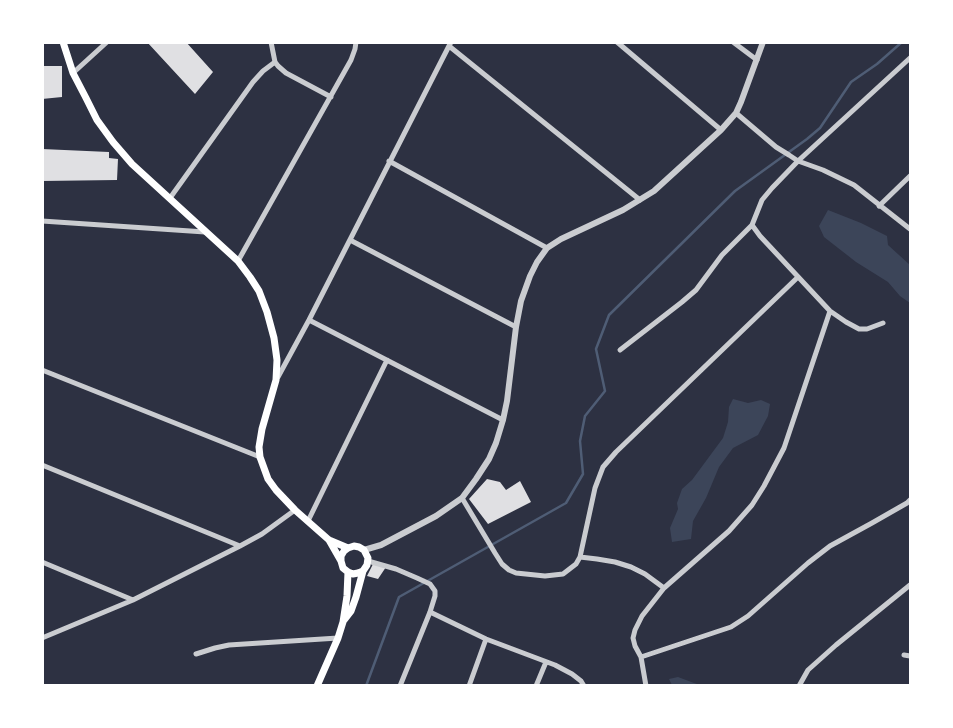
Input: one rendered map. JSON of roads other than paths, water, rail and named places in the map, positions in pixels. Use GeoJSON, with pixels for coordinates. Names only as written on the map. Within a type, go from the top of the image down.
{"type":"FeatureCollection","features":[{"type":"Feature","properties":{"kind":"main road"},"geometry":{"type":"LineString","coordinates":[[63,42],[74,73],[97,120],[113,142],[132,164],[238,261],[259,291],[274,338],[277,360],[276,380],[262,429],[259,447],[268,479],[295,510],[329,540],[343,568],[353,574],[363,571]]}},
{"type":"Feature","properties":{"kind":"main road"},"geometry":{"type":"LineString","coordinates":[[329,540],[348,548]]}},
{"type":"Feature","properties":{"kind":"main road"},"geometry":{"type":"LineString","coordinates":[[341,561],[344,551],[354,546],[364,550],[368,560],[356,597],[342,622]]}},
{"type":"Feature","properties":{"kind":"main road"},"geometry":{"type":"LineString","coordinates":[[317,686],[338,638],[347,596],[348,572]]}},
{"type":"Feature","properties":{"kind":"street"},"geometry":{"type":"LineString","coordinates":[[74,73],[108,42]]}},
{"type":"Feature","properties":{"kind":"street"},"geometry":{"type":"LineString","coordinates":[[271,42],[275,62],[278,66],[286,73],[331,97]]}},
{"type":"Feature","properties":{"kind":"street"},"geometry":{"type":"LineString","coordinates":[[238,261],[351,60],[356,49],[356,42]]}},
{"type":"Feature","properties":{"kind":"street"},"geometry":{"type":"LineString","coordinates":[[617,42],[721,130]]}},
{"type":"Feature","properties":{"kind":"street"},"geometry":{"type":"LineString","coordinates":[[733,42],[757,60]]}},
{"type":"Feature","properties":{"kind":"street"},"geometry":{"type":"LineString","coordinates":[[364,550],[382,545],[436,516],[462,498],[489,459],[496,443],[507,401],[521,302],[537,262],[547,248],[561,239],[623,210],[654,191],[721,130],[736,112],[741,102],[763,42]]}},
{"type":"Feature","properties":{"kind":"street"},"geometry":{"type":"LineString","coordinates":[[276,380],[309,320],[450,44],[640,200]]}},
{"type":"Feature","properties":{"kind":"street"},"geometry":{"type":"LineString","coordinates":[[620,350],[696,290],[722,256],[752,225],[762,200],[772,188],[798,161],[910,58]]}},
{"type":"Feature","properties":{"kind":"street"},"geometry":{"type":"LineString","coordinates":[[170,198],[253,82],[275,62]]}},
{"type":"Feature","properties":{"kind":"street"},"geometry":{"type":"LineString","coordinates":[[736,112],[776,147],[798,161],[847,181],[867,194],[879,206],[910,229]]}},
{"type":"Feature","properties":{"kind":"street"},"geometry":{"type":"LineString","coordinates":[[390,161],[547,248]]}},
{"type":"Feature","properties":{"kind":"street"},"geometry":{"type":"LineString","coordinates":[[879,206],[910,176]]}},
{"type":"Feature","properties":{"kind":"street"},"geometry":{"type":"LineString","coordinates":[[42,221],[206,232]]}},
{"type":"Feature","properties":{"kind":"street"},"geometry":{"type":"LineString","coordinates":[[752,225],[830,311],[859,329],[867,330],[883,323]]}},
{"type":"Feature","properties":{"kind":"street"},"geometry":{"type":"LineString","coordinates":[[350,240],[516,327]]}},
{"type":"Feature","properties":{"kind":"street"},"geometry":{"type":"LineString","coordinates":[[462,498],[502,564],[508,570],[516,573],[545,576],[563,574],[576,564],[580,558],[594,488],[603,467],[616,452],[798,277]]}},
{"type":"Feature","properties":{"kind":"street"},"geometry":{"type":"LineString","coordinates":[[646,686],[642,657],[635,646],[633,638],[635,630],[642,616],[664,588],[729,530],[752,505],[764,486],[784,448],[830,311]]}},
{"type":"Feature","properties":{"kind":"street"},"geometry":{"type":"LineString","coordinates":[[309,320],[503,420]]}},
{"type":"Feature","properties":{"kind":"street"},"geometry":{"type":"LineString","coordinates":[[308,521],[387,360]]}},
{"type":"Feature","properties":{"kind":"street"},"geometry":{"type":"LineString","coordinates":[[42,370],[260,456]]}},
{"type":"Feature","properties":{"kind":"street"},"geometry":{"type":"LineString","coordinates":[[42,465],[240,546]]}},
{"type":"Feature","properties":{"kind":"street"},"geometry":{"type":"LineString","coordinates":[[642,657],[731,627],[748,616],[830,546],[910,500]]}},
{"type":"Feature","properties":{"kind":"street"},"geometry":{"type":"LineString","coordinates":[[42,638],[132,600],[240,546],[262,534],[295,510]]}},
{"type":"Feature","properties":{"kind":"street"},"geometry":{"type":"LineString","coordinates":[[382,545],[368,560],[391,567],[430,584],[435,591],[430,612],[400,686]]}},
{"type":"Feature","properties":{"kind":"street"},"geometry":{"type":"LineString","coordinates":[[580,558],[615,562],[631,567],[664,588]]}},
{"type":"Feature","properties":{"kind":"street"},"geometry":{"type":"LineString","coordinates":[[42,562],[132,600]]}},
{"type":"Feature","properties":{"kind":"street"},"geometry":{"type":"LineString","coordinates":[[799,686],[808,670],[836,644],[910,585]]}},
{"type":"Feature","properties":{"kind":"street"},"geometry":{"type":"LineString","coordinates":[[430,612],[486,639],[572,674],[584,686]]}},
{"type":"Feature","properties":{"kind":"street"},"geometry":{"type":"LineString","coordinates":[[196,654],[230,645],[338,638]]}},
{"type":"Feature","properties":{"kind":"street"},"geometry":{"type":"LineString","coordinates":[[469,686],[486,639]]}},
{"type":"Feature","properties":{"kind":"street"},"geometry":{"type":"LineString","coordinates":[[904,654],[910,656]]}},
{"type":"Feature","properties":{"kind":"street"},"geometry":{"type":"LineString","coordinates":[[536,686],[546,662]]}},
{"type":"Feature","properties":{"kind":"waterway"},"geometry":{"type":"LineString","coordinates":[[366,686],[399,597],[566,503],[583,474],[580,441],[585,416],[605,391],[596,349],[609,315],[735,191],[820,128],[851,82],[877,64],[902,42]]}}]}
